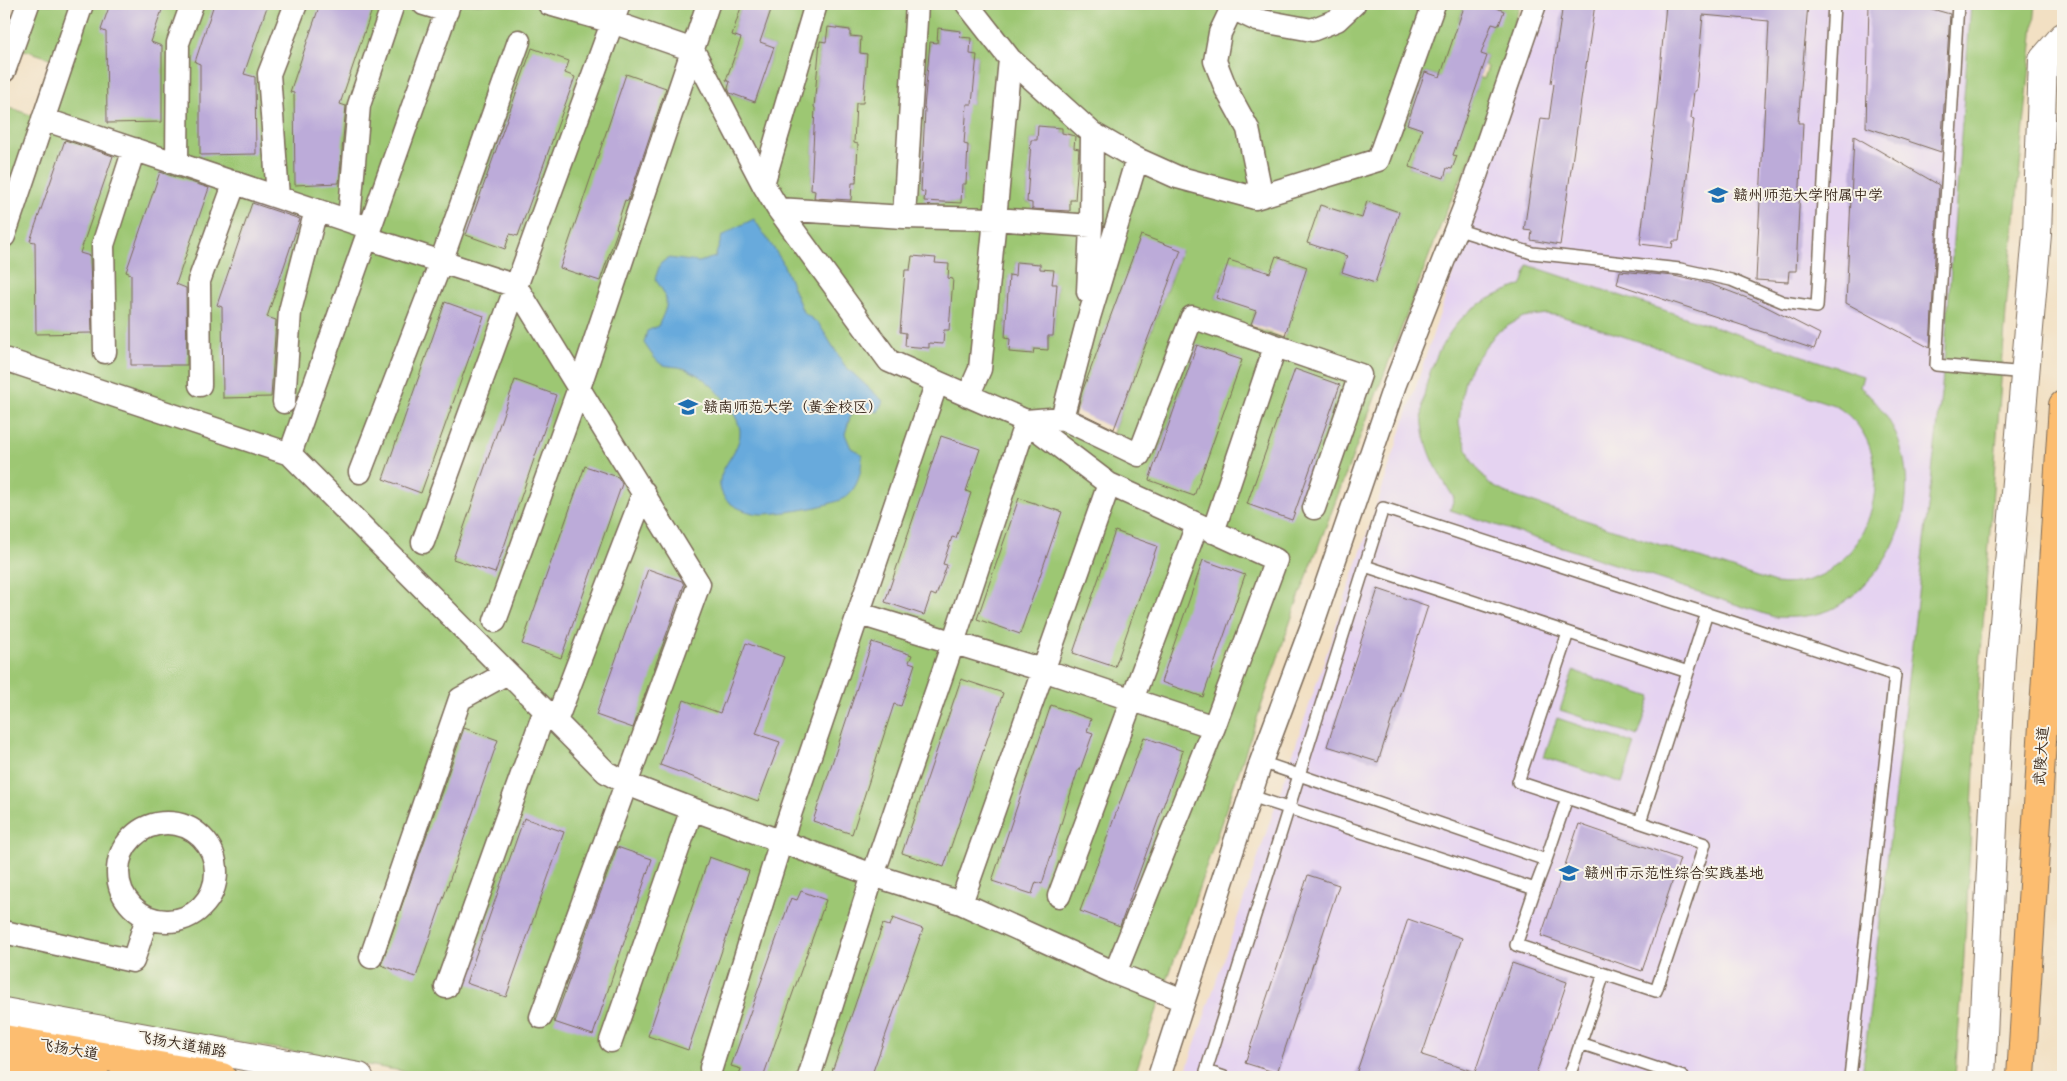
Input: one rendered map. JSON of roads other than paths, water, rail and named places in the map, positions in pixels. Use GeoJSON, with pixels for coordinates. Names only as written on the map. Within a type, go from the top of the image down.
{"type":"FeatureCollection","features":[{"type":"Feature","properties":{"kind":"main road","name":"武陵大道"},"geometry":{"type":"LineString","coordinates":[[2021,1077],[2063,404]]}},
{"type":"Feature","properties":{"kind":"main road","name":"飞扬大道"},"geometry":{"type":"LineString","coordinates":[[4,1039],[222,1077]]}},
{"type":"Feature","properties":{"kind":"main road","name":"飞扬大道"},"geometry":{"type":"LineString","coordinates":[[4,1061],[95,1077]]}},
{"type":"Feature","properties":{"kind":"street"},"geometry":{"type":"LineString","coordinates":[[4,71],[28,4]]}},
{"type":"Feature","properties":{"kind":"street"},"geometry":{"type":"LineString","coordinates":[[4,236],[8,209],[43,119],[82,4]]}},
{"type":"Feature","properties":{"kind":"street"},"geometry":{"type":"LineString","coordinates":[[177,163],[178,43],[192,4]]}},
{"type":"Feature","properties":{"kind":"street"},"geometry":{"type":"LineString","coordinates":[[278,197],[269,74],[296,4]]}},
{"type":"Feature","properties":{"kind":"street"},"geometry":{"type":"LineString","coordinates":[[349,220],[359,105],[393,4]]}},
{"type":"Feature","properties":{"kind":"street"},"geometry":{"type":"LineString","coordinates":[[290,454],[448,7],[424,4]]}},
{"type":"Feature","properties":{"kind":"street"},"geometry":{"type":"LineString","coordinates":[[549,4],[616,13],[693,50],[778,210],[889,362],[1026,421],[1109,484],[1276,560],[1214,727],[1115,973]]}},
{"type":"Feature","properties":{"kind":"street"},"geometry":{"type":"LineString","coordinates":[[495,621],[580,388],[708,4]]}},
{"type":"Feature","properties":{"kind":"street"},"geometry":{"type":"LineString","coordinates":[[763,184],[816,4]]}},
{"type":"Feature","properties":{"kind":"street"},"geometry":{"type":"LineString","coordinates":[[904,217],[917,4]]}},
{"type":"Feature","properties":{"kind":"street"},"geometry":{"type":"LineString","coordinates":[[967,4],[1010,59],[1092,133],[1137,159],[1177,177],[1255,198],[1378,160],[1434,4]]}},
{"type":"Feature","properties":{"kind":"street"},"geometry":{"type":"LineString","coordinates":[[1255,198],[1259,183],[1248,129],[1226,89],[1214,61],[1220,33],[1232,6],[1257,20],[1312,30],[1337,20],[1354,4]]}},
{"type":"Feature","properties":{"kind":"street"},"geometry":{"type":"LineString","coordinates":[[1158,1077],[1261,762],[1316,613],[1395,384],[1470,193],[1535,4]]}},
{"type":"Feature","properties":{"kind":"street"},"geometry":{"type":"LineString","coordinates":[[423,542],[616,13]]}},
{"type":"Feature","properties":{"kind":"street"},"geometry":{"type":"LineString","coordinates":[[1981,1077],[2001,658],[2009,546],[2037,234],[2043,60],[2063,37]]}},
{"type":"Feature","properties":{"kind":"street"},"geometry":{"type":"LineString","coordinates":[[360,472],[441,262],[519,41]]}},
{"type":"Feature","properties":{"kind":"street"},"geometry":{"type":"LineString","coordinates":[[968,396],[980,369],[1010,59]]}},
{"type":"Feature","properties":{"kind":"street"},"geometry":{"type":"LineString","coordinates":[[43,119],[349,220],[368,233],[441,262],[516,286],[699,584],[541,1017]]}},
{"type":"Feature","properties":{"kind":"street"},"geometry":{"type":"LineString","coordinates":[[1086,327],[1091,226],[1092,133]]}},
{"type":"Feature","properties":{"kind":"street"},"geometry":{"type":"LineString","coordinates":[[105,352],[103,245],[134,148]]}},
{"type":"Feature","properties":{"kind":"street"},"geometry":{"type":"LineString","coordinates":[[1062,418],[1086,327],[1137,159]]}},
{"type":"Feature","properties":{"kind":"street"},"geometry":{"type":"LineString","coordinates":[[200,384],[199,282],[235,182]]}},
{"type":"Feature","properties":{"kind":"street"},"geometry":{"type":"LineString","coordinates":[[284,402],[290,312],[316,210]]}},
{"type":"Feature","properties":{"kind":"street"},"geometry":{"type":"LineString","coordinates":[[778,210],[904,217],[995,219],[1091,226]]}},
{"type":"Feature","properties":{"kind":"street"},"geometry":{"type":"LineString","coordinates":[[1026,421],[1062,418],[1139,455],[1192,317],[1360,375],[1314,508]]}},
{"type":"Feature","properties":{"kind":"street"},"geometry":{"type":"LineString","coordinates":[[1059,896],[1131,699],[1205,528],[1275,346]]}},
{"type":"Feature","properties":{"kind":"street"},"geometry":{"type":"LineString","coordinates":[[4,359],[290,454],[606,772],[627,784],[873,874],[961,903],[1115,973],[1183,1000]]}},
{"type":"Feature","properties":{"kind":"street"},"geometry":{"type":"LineString","coordinates":[[711,1068],[782,841],[937,382]]}},
{"type":"Feature","properties":{"kind":"street"},"geometry":{"type":"LineString","coordinates":[[809,1077],[873,874],[953,643],[1026,421]]}},
{"type":"Feature","properties":{"kind":"street"},"geometry":{"type":"LineString","coordinates":[[961,903],[1109,484]]}},
{"type":"Feature","properties":{"kind":"street"},"geometry":{"type":"LineString","coordinates":[[446,987],[550,716],[644,492]]}},
{"type":"Feature","properties":{"kind":"street"},"geometry":{"type":"LineString","coordinates":[[860,614],[1043,670],[1214,727]]}},
{"type":"Feature","properties":{"kind":"street"},"geometry":{"type":"LineString","coordinates":[[371,958],[460,699],[507,673]]}},
{"type":"Feature","properties":{"kind":"street"},"geometry":{"type":"LineString","coordinates":[[610,1041],[692,809]]}},
{"type":"Feature","properties":{"kind":"street"},"geometry":{"type":"LineString","coordinates":[[174,823],[188,827],[203,837],[212,851],[217,868],[216,885],[208,901],[196,913],[180,920],[163,922],[147,918],[134,909],[124,897],[119,882],[118,866],[122,852],[131,838],[144,829],[158,824],[174,823]]}},
{"type":"Feature","properties":{"kind":"street"},"geometry":{"type":"LineString","coordinates":[[4,932],[133,961],[147,918]]}},
{"type":"Feature","properties":{"kind":"street","name":"飞扬大道辅路"},"geometry":{"type":"LineString","coordinates":[[4,1012],[359,1077]]}},
{"type":"Feature","properties":{"kind":"street"},"geometry":{"type":"LineString","coordinates":[[4,1017],[70,1049]]}},
{"type":"Feature","properties":{"kind":"lane"},"geometry":{"type":"LineString","coordinates":[[1456,229],[1532,253],[1680,268],[1731,280],[1783,302],[1817,307],[1834,4]]}},
{"type":"Feature","properties":{"kind":"lane"},"geometry":{"type":"LineString","coordinates":[[1958,4],[1936,365],[2026,373]]}},
{"type":"Feature","properties":{"kind":"lane"},"geometry":{"type":"LineString","coordinates":[[1224,1077],[1206,1071],[1384,508],[1895,675],[1850,1077]]}},
{"type":"Feature","properties":{"kind":"lane"},"geometry":{"type":"LineString","coordinates":[[1365,566],[1688,672]]}},
{"type":"Feature","properties":{"kind":"lane"},"geometry":{"type":"LineString","coordinates":[[1640,822],[1707,613]]}},
{"type":"Feature","properties":{"kind":"lane"},"geometry":{"type":"LineString","coordinates":[[1567,798],[1516,944],[1656,991],[1705,844],[1640,822],[1567,798],[1518,782],[1568,633]]}},
{"type":"Feature","properties":{"kind":"lane"},"geometry":{"type":"LineString","coordinates":[[1261,762],[1546,860]]}},
{"type":"Feature","properties":{"kind":"lane"},"geometry":{"type":"LineString","coordinates":[[1251,796],[1535,890]]}},
{"type":"Feature","properties":{"kind":"lane"},"geometry":{"type":"LineString","coordinates":[[1569,1077],[1604,974]]}},
{"type":"Feature","properties":{"kind":"lane"},"geometry":{"type":"LineString","coordinates":[[1580,1043],[1683,1077]]}},
{"type":"Feature","properties":{"kind":"water"},"geometry":{"type":"Polygon","coordinates":[[[754,219],[782,261],[803,312],[819,324],[845,366],[883,401],[878,412],[864,409],[851,414],[845,434],[851,448],[862,454],[859,478],[849,494],[837,501],[816,507],[780,513],[757,514],[736,507],[727,501],[720,487],[721,477],[739,441],[740,431],[737,420],[722,396],[708,383],[683,368],[661,364],[644,343],[647,331],[658,326],[666,307],[665,297],[655,279],[660,264],[668,258],[699,262],[715,257],[722,237],[733,229],[754,219]]]}},
{"type":"Feature","properties":{"kind":"place","name":"赣州师范大学附属中学"},"geometry":{"type":"Point","coordinates":[1718,195]}},
{"type":"Feature","properties":{"kind":"place","name":"赣南师范大学（黄金校区）"},"geometry":{"type":"Point","coordinates":[688,407]}},
{"type":"Feature","properties":{"kind":"place","name":"赣州市示范性综合实践基地"},"geometry":{"type":"Point","coordinates":[1569,873]}}]}
